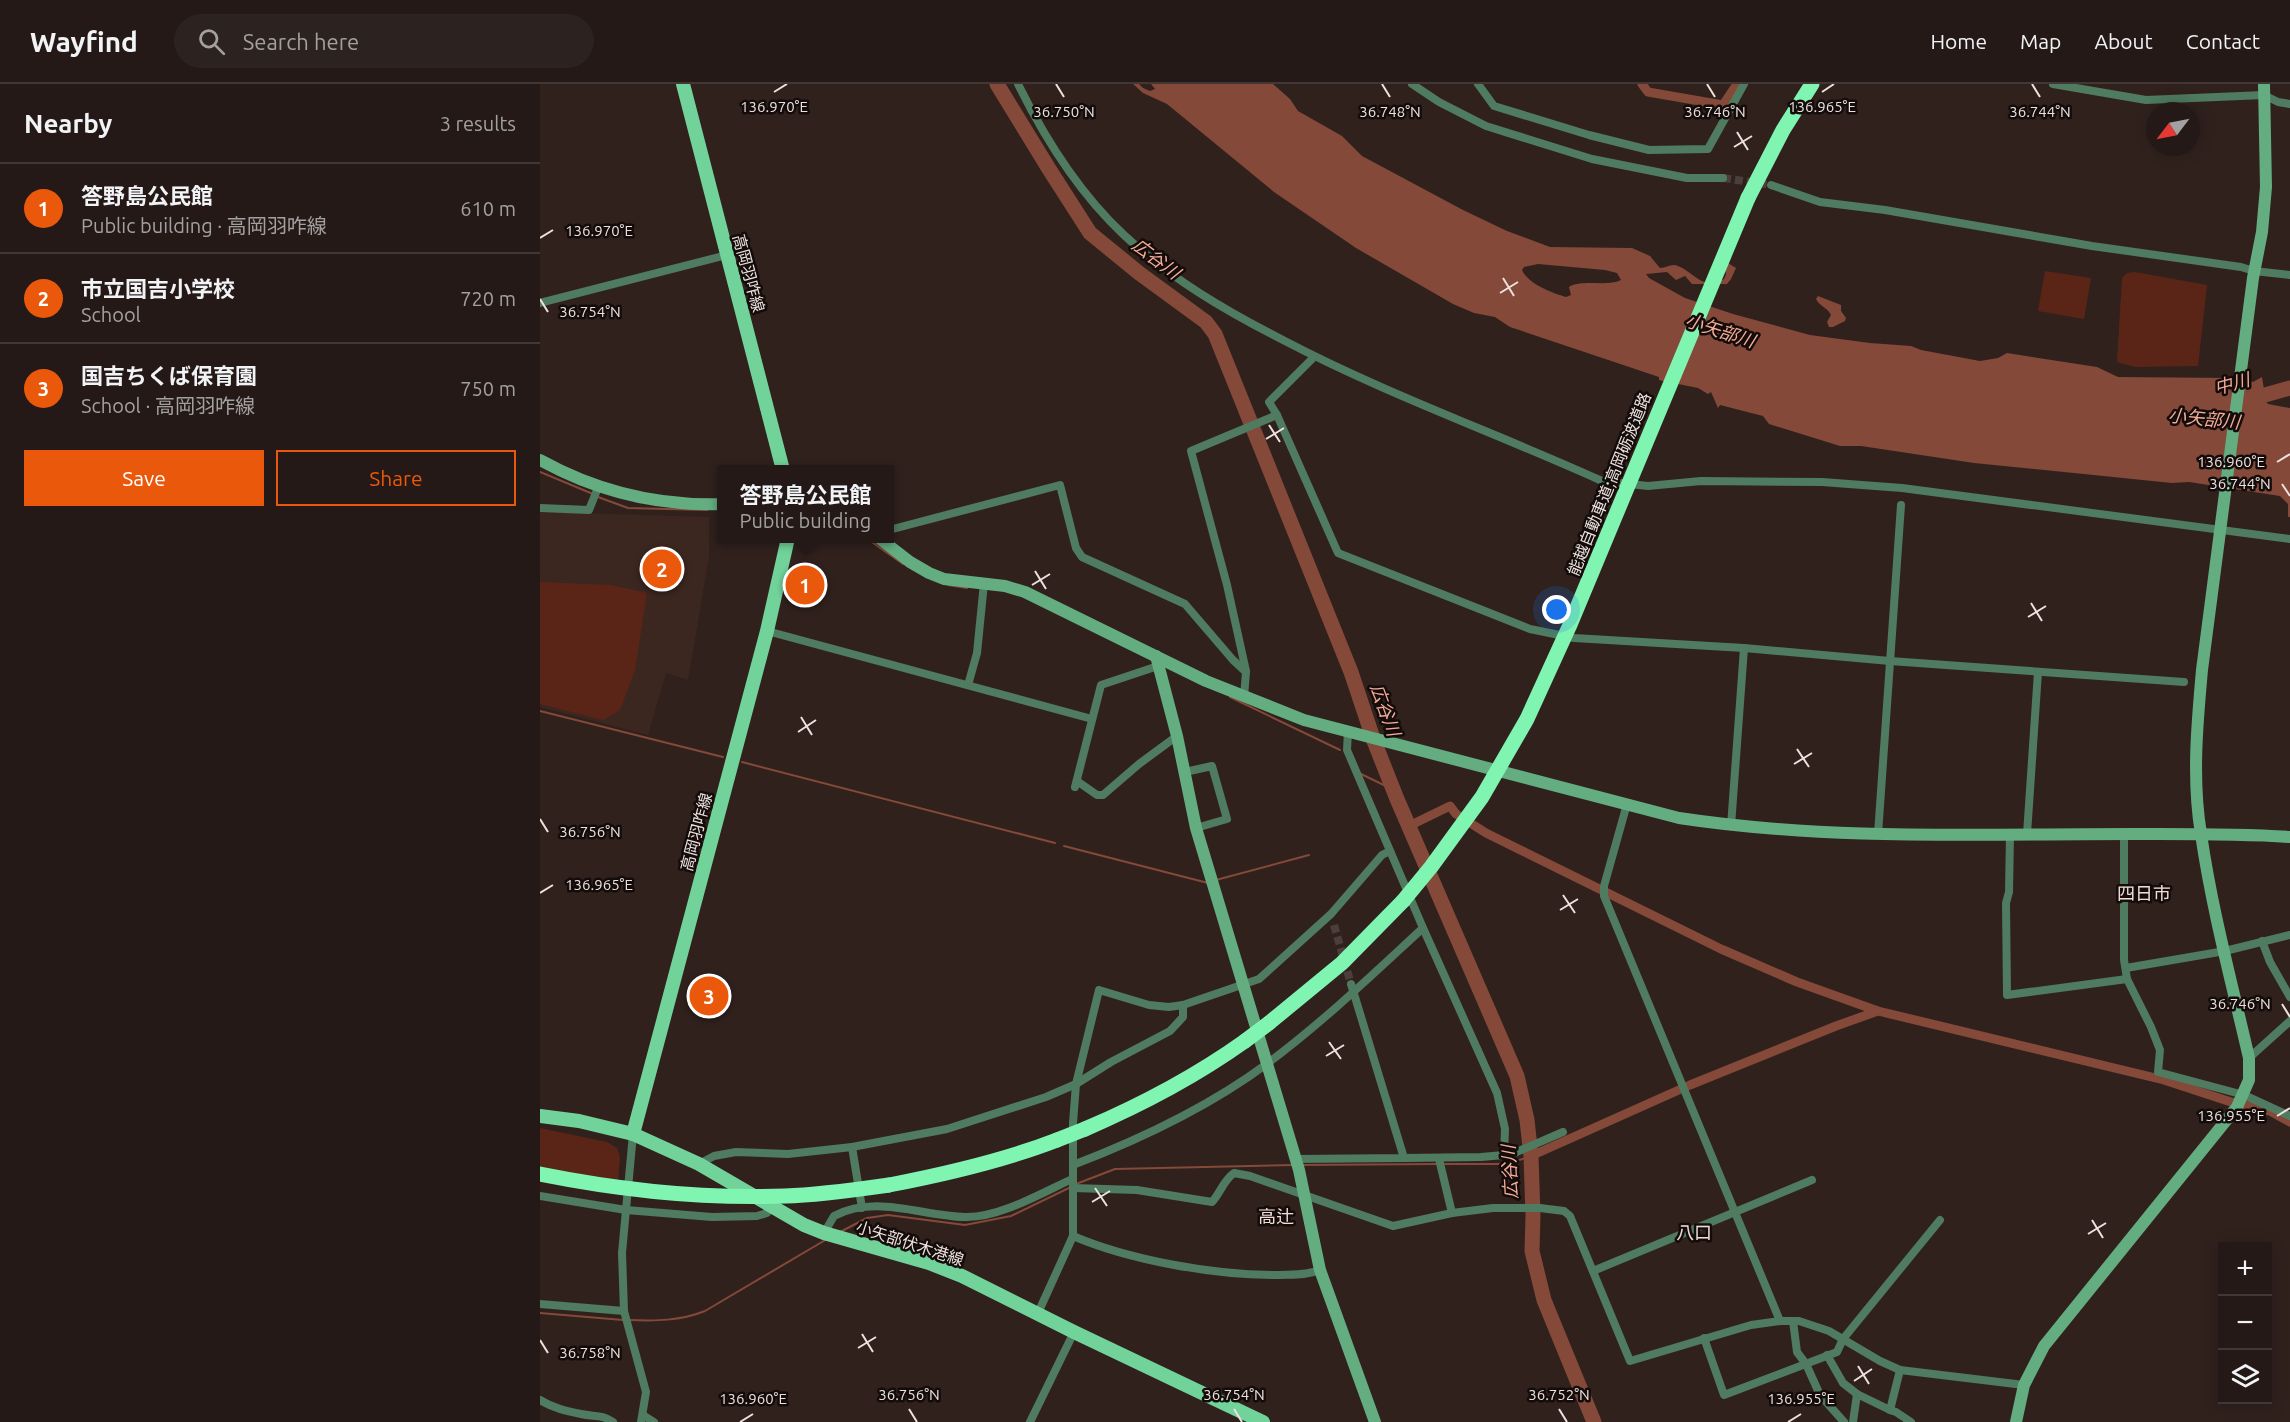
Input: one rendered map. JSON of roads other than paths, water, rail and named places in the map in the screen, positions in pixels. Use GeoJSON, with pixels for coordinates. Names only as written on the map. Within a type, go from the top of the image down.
{"type":"FeatureCollection","features":[{"type":"Feature","properties":{"kind":"highway","name":"能越自動車道;高岡砺波道路"},"geometry":{"type":"LineString","coordinates":[[540,1174],[635,1189],[737,1197],[787,1196],[889,1185],[973,1167],[1058,1140],[1167,1089],[1245,1041],[1342,963],[1403,900],[1438,859],[1482,797],[1527,719],[1569,627],[1748,198],[1783,130],[1812,84]]}},
{"type":"Feature","properties":{"kind":"main road","name":"高岡羽咋線"},"geometry":{"type":"LineString","coordinates":[[683,84],[782,465]]}},
{"type":"Feature","properties":{"kind":"main road","name":"高岡羽咋線"},"geometry":{"type":"LineString","coordinates":[[633,1134],[767,631],[787,543]]}},
{"type":"Feature","properties":{"kind":"main road","name":"小矢部伏木港線"},"geometry":{"type":"LineString","coordinates":[[540,1116],[579,1121],[633,1134],[699,1164],[772,1207],[830,1235],[929,1263],[962,1276],[1263,1422]]}},
{"type":"Feature","properties":{"kind":"street"},"geometry":{"type":"LineString","coordinates":[[1018,84],[1036,120],[1066,168],[1095,205],[1124,235],[1161,267],[1227,312],[1346,372],[1602,482],[1648,486],[1701,481],[1822,482],[1891,487],[1950,493],[2128,519],[2221,528],[2288,539]]}},
{"type":"Feature","properties":{"kind":"street"},"geometry":{"type":"LineString","coordinates":[[1412,84],[1439,102],[1486,126],[1592,159],[1687,178],[1723,178]]}},
{"type":"Feature","properties":{"kind":"street"},"geometry":{"type":"LineString","coordinates":[[1478,84],[1494,106],[1589,135],[1649,150],[1708,149],[1744,84]]}},
{"type":"Feature","properties":{"kind":"street"},"geometry":{"type":"LineString","coordinates":[[2053,84],[2146,100],[2264,89],[2278,102],[2290,104]]}},
{"type":"Feature","properties":{"kind":"street"},"geometry":{"type":"LineString","coordinates":[[2016,1422],[2024,1385],[2044,1346],[2241,1100],[2249,1080],[2249,1058],[2209,885],[2200,834],[2196,734],[2202,670],[2254,275],[2262,232],[2266,187],[2264,89]]}},
{"type":"Feature","properties":{"kind":"street"},"geometry":{"type":"LineString","coordinates":[[1771,185],[1820,202],[1941,218],[2092,246],[2241,267],[2254,275],[2290,275]]}},
{"type":"Feature","properties":{"kind":"street"},"geometry":{"type":"LineString","coordinates":[[540,303],[727,255]]}},
{"type":"Feature","properties":{"kind":"street"},"geometry":{"type":"LineString","coordinates":[[1314,357],[1269,402],[1277,415],[1338,554],[1530,629],[1574,638],[1744,648],[2184,682]]}},
{"type":"Feature","properties":{"kind":"street"},"geometry":{"type":"LineString","coordinates":[[1244,697],[1246,672],[1227,585],[1191,451],[1277,415]]}},
{"type":"Feature","properties":{"kind":"street"},"geometry":{"type":"LineString","coordinates":[[540,460],[599,486],[652,500],[717,504]]}},
{"type":"Feature","properties":{"kind":"street"},"geometry":{"type":"LineString","coordinates":[[894,529],[1060,485],[1076,548],[1082,557],[1185,604],[1246,672]]}},
{"type":"Feature","properties":{"kind":"street"},"geometry":{"type":"LineString","coordinates":[[540,508],[589,510],[599,486]]}},
{"type":"Feature","properties":{"kind":"street"},"geometry":{"type":"LineString","coordinates":[[1878,834],[1901,505]]}},
{"type":"Feature","properties":{"kind":"street"},"geometry":{"type":"LineString","coordinates":[[886,543],[929,573],[983,588],[1005,586],[1025,592],[1157,661],[1304,720],[1679,818],[1731,826],[1878,834],[2200,834],[2290,837]]}},
{"type":"Feature","properties":{"kind":"street"},"geometry":{"type":"LineString","coordinates":[[968,685],[977,653],[983,588]]}},
{"type":"Feature","properties":{"kind":"street"},"geometry":{"type":"LineString","coordinates":[[767,631],[1092,718]]}},
{"type":"Feature","properties":{"kind":"street"},"geometry":{"type":"LineString","coordinates":[[1731,826],[1744,648]]}},
{"type":"Feature","properties":{"kind":"street"},"geometry":{"type":"LineString","coordinates":[[1157,661],[1101,685],[1076,784],[1097,795],[1103,795],[1177,736]]}},
{"type":"Feature","properties":{"kind":"street"},"geometry":{"type":"LineString","coordinates":[[1157,661],[1177,736],[1196,828],[1306,1195],[1312,1239],[1320,1270],[1375,1422]]}},
{"type":"Feature","properties":{"kind":"street"},"geometry":{"type":"LineString","coordinates":[[2027,834],[2038,672]]}},
{"type":"Feature","properties":{"kind":"street"},"geometry":{"type":"LineString","coordinates":[[1352,732],[1347,750],[1497,1093],[1505,1129],[1504,1155]]}},
{"type":"Feature","properties":{"kind":"street"},"geometry":{"type":"LineString","coordinates":[[1185,772],[1212,766],[1227,819],[1196,828]]}},
{"type":"Feature","properties":{"kind":"street"},"geometry":{"type":"LineString","coordinates":[[1627,804],[1604,886],[1604,896],[1780,1321]]}},
{"type":"Feature","properties":{"kind":"street"},"geometry":{"type":"LineString","coordinates":[[2010,834],[2009,892],[2006,903],[2007,995],[2127,979]]}},
{"type":"Feature","properties":{"kind":"street"},"geometry":{"type":"LineString","coordinates":[[2124,834],[2127,979],[2160,1050],[2158,1072],[2290,1116]]}},
{"type":"Feature","properties":{"kind":"street"},"geometry":{"type":"LineString","coordinates":[[1038,1313],[1073,1236],[1076,1084],[1099,990],[1149,1005],[1169,1006],[1183,1005],[1259,979],[1331,914],[1382,855],[1390,851]]}},
{"type":"Feature","properties":{"kind":"street"},"geometry":{"type":"LineString","coordinates":[[1331,914],[1334,925]]}},
{"type":"Feature","properties":{"kind":"street"},"geometry":{"type":"LineString","coordinates":[[1073,1165],[1137,1140],[1222,1094],[1267,1064],[1424,928]]}},
{"type":"Feature","properties":{"kind":"street"},"geometry":{"type":"LineString","coordinates":[[2126,968],[2225,951],[2290,935]]}},
{"type":"Feature","properties":{"kind":"street"},"geometry":{"type":"LineString","coordinates":[[2262,941],[2270,962],[2290,997]]}},
{"type":"Feature","properties":{"kind":"street"},"geometry":{"type":"LineString","coordinates":[[1352,989],[1404,1158]]}},
{"type":"Feature","properties":{"kind":"street"},"geometry":{"type":"LineString","coordinates":[[699,1164],[714,1156],[736,1152],[788,1154],[852,1147],[947,1129],[1046,1097],[1076,1084],[1111,1062],[1170,1031],[1183,1017],[1183,1005]]}},
{"type":"Feature","properties":{"kind":"street"},"geometry":{"type":"LineString","coordinates":[[2249,1058],[2290,1021]]}},
{"type":"Feature","properties":{"kind":"street"},"geometry":{"type":"LineString","coordinates":[[1297,1165],[1404,1158],[1439,1159],[1504,1155],[1563,1132]]}},
{"type":"Feature","properties":{"kind":"street"},"geometry":{"type":"LineString","coordinates":[[633,1134],[622,1253],[624,1311],[646,1392],[642,1418],[654,1422]]}},
{"type":"Feature","properties":{"kind":"street"},"geometry":{"type":"LineString","coordinates":[[852,1147],[862,1208]]}},
{"type":"Feature","properties":{"kind":"street"},"geometry":{"type":"LineString","coordinates":[[1439,1159],[1452,1214]]}},
{"type":"Feature","properties":{"kind":"street"},"geometry":{"type":"LineString","coordinates":[[830,1235],[834,1216],[862,1208],[896,1207],[966,1217],[1000,1211],[1073,1184],[1137,1190],[1212,1202],[1219,1195],[1225,1180],[1234,1173],[1250,1176],[1393,1226],[1493,1208],[1540,1208],[1564,1211],[1570,1216],[1630,1361],[1751,1325],[1793,1321],[1813,1324],[1900,1370],[2024,1385]]}},
{"type":"Feature","properties":{"kind":"street"},"geometry":{"type":"LineString","coordinates":[[1593,1271],[1812,1180]]}},
{"type":"Feature","properties":{"kind":"street"},"geometry":{"type":"LineString","coordinates":[[540,1196],[626,1210],[739,1217],[767,1214],[772,1207]]}},
{"type":"Feature","properties":{"kind":"street"},"geometry":{"type":"LineString","coordinates":[[1704,1338],[1724,1395],[1837,1352],[1843,1339],[1940,1220]]}},
{"type":"Feature","properties":{"kind":"street"},"geometry":{"type":"LineString","coordinates":[[1073,1236],[1130,1256],[1238,1275],[1309,1274],[1320,1270]]}},
{"type":"Feature","properties":{"kind":"street"},"geometry":{"type":"LineString","coordinates":[[540,1304],[624,1311]]}},
{"type":"Feature","properties":{"kind":"street"},"geometry":{"type":"LineString","coordinates":[[1793,1321],[1797,1352],[1806,1364],[1820,1395],[1844,1422]]}},
{"type":"Feature","properties":{"kind":"street"},"geometry":{"type":"LineString","coordinates":[[1030,1422],[1074,1332]]}},
{"type":"Feature","properties":{"kind":"street"},"geometry":{"type":"LineString","coordinates":[[1827,1355],[1843,1383],[1857,1394],[1896,1412],[1911,1422]]}},
{"type":"Feature","properties":{"kind":"street"},"geometry":{"type":"LineString","coordinates":[[1890,1410],[1900,1370]]}},
{"type":"Feature","properties":{"kind":"street"},"geometry":{"type":"LineString","coordinates":[[1853,1422],[1857,1394]]}},
{"type":"Feature","properties":{"kind":"street"},"geometry":{"type":"LineString","coordinates":[[540,1400],[554,1408],[584,1415],[603,1415],[613,1422]]}},
{"type":"Feature","properties":{"kind":"water","name":"小矢部川"},"geometry":{"type":"Polygon","coordinates":[[[1133,84],[1139,84],[1150,91],[1155,89],[1151,84],[1273,84],[1290,99],[1298,111],[1342,136],[1362,156],[1507,231],[1550,247],[1632,248],[1650,256],[1660,268],[1674,265],[1709,283],[1724,279],[1726,274],[1723,260],[1736,268],[1727,284],[1692,284],[1685,276],[1676,280],[1667,272],[1646,274],[1649,278],[1685,298],[1810,335],[1911,346],[1980,361],[1998,358],[2007,353],[2097,367],[2118,377],[2230,378],[2253,382],[2262,377],[2266,402],[2290,408],[2290,517],[2288,517],[2288,504],[2280,496],[2189,482],[2172,483],[1974,463],[1861,446],[1840,446],[1769,424],[1763,416],[1720,405],[1718,408],[1711,392],[1708,394],[1698,388],[1659,380],[1659,377],[1510,327],[1495,317],[1474,313],[1453,304],[1356,248],[1274,192],[1167,104],[1143,93],[1133,84]],[[1538,264],[1524,267],[1522,270],[1535,284],[1566,297],[1571,295],[1569,287],[1574,285],[1621,280],[1617,273],[1538,264]]]}},
{"type":"Feature","properties":{"kind":"water"},"geometry":{"type":"Polygon","coordinates":[[[1818,296],[1841,305],[1845,321],[1829,327],[1827,322],[1831,315],[1817,301],[1818,296]]]}},
{"type":"Feature","properties":{"kind":"waterway","name":"広谷川"},"geometry":{"type":"LineString","coordinates":[[997,84],[1090,233],[1139,273],[1206,322],[1215,334],[1351,672],[1374,741],[1397,799],[1517,1076],[1527,1120],[1531,1156],[1532,1251],[1544,1300],[1594,1422]]}},
{"type":"Feature","properties":{"kind":"waterway"},"geometry":{"type":"LineString","coordinates":[[1642,84],[1648,92],[1723,105],[1737,84]]}},
{"type":"Feature","properties":{"kind":"waterway","name":"中川"},"geometry":{"type":"LineString","coordinates":[[2247,400],[2290,388]]}},
{"type":"Feature","properties":{"kind":"waterway"},"geometry":{"type":"LineString","coordinates":[[540,472],[593,494]]}},
{"type":"Feature","properties":{"kind":"waterway"},"geometry":{"type":"LineString","coordinates":[[598,497],[628,508],[707,510]]}},
{"type":"Feature","properties":{"kind":"waterway"},"geometry":{"type":"LineString","coordinates":[[873,543],[903,564]]}},
{"type":"Feature","properties":{"kind":"waterway"},"geometry":{"type":"LineString","coordinates":[[948,585],[967,588]]}},
{"type":"Feature","properties":{"kind":"waterway"},"geometry":{"type":"LineString","coordinates":[[1230,697],[1340,750]]}},
{"type":"Feature","properties":{"kind":"waterway"},"geometry":{"type":"LineString","coordinates":[[540,711],[723,757]]}},
{"type":"Feature","properties":{"kind":"waterway"},"geometry":{"type":"LineString","coordinates":[[742,762],[1055,843]]}},
{"type":"Feature","properties":{"kind":"waterway"},"geometry":{"type":"LineString","coordinates":[[1359,773],[1394,790]]}},
{"type":"Feature","properties":{"kind":"waterway"},"geometry":{"type":"LineString","coordinates":[[1409,826],[1450,806],[1456,814],[1486,833],[1721,949],[1797,982],[1878,1011],[2164,1080],[2231,1102],[2270,1111],[2290,1122]]}},
{"type":"Feature","properties":{"kind":"waterway"},"geometry":{"type":"LineString","coordinates":[[1064,846],[1208,883]]}},
{"type":"Feature","properties":{"kind":"waterway"},"geometry":{"type":"LineString","coordinates":[[1216,880],[1309,855]]}},
{"type":"Feature","properties":{"kind":"waterway"},"geometry":{"type":"LineString","coordinates":[[1531,1156],[1690,1085],[1878,1011]]}},
{"type":"Feature","properties":{"kind":"waterway"},"geometry":{"type":"LineString","coordinates":[[1442,1164],[1508,1164],[1531,1156]]}},
{"type":"Feature","properties":{"kind":"waterway"},"geometry":{"type":"LineString","coordinates":[[1301,1165],[1437,1164]]}},
{"type":"Feature","properties":{"kind":"waterway"},"geometry":{"type":"LineString","coordinates":[[1076,1184],[1115,1169],[1293,1165]]}},
{"type":"Feature","properties":{"kind":"waterway"},"geometry":{"type":"LineString","coordinates":[[840,1232],[867,1218],[888,1215],[965,1225],[1011,1216],[1071,1187]]}},
{"type":"Feature","properties":{"kind":"waterway"},"geometry":{"type":"LineString","coordinates":[[629,1320],[668,1320],[705,1311],[827,1239]]}},
{"type":"Feature","properties":{"kind":"waterway"},"geometry":{"type":"LineString","coordinates":[[540,1313],[623,1320]]}},
{"type":"Feature","properties":{"kind":"tunnel"},"geometry":{"type":"LineString","coordinates":[[1723,178],[1771,185]]}},
{"type":"Feature","properties":{"kind":"tunnel"},"geometry":{"type":"LineString","coordinates":[[1334,925],[1351,984]]}},
{"type":"Feature","properties":{"kind":"place","name":"市立国吉小学校"},"geometry":{"type":"Point","coordinates":[662,569]}},
{"type":"Feature","properties":{"kind":"place","name":"答野島公民館"},"geometry":{"type":"Point","coordinates":[805,585]}},
{"type":"Feature","properties":{"kind":"place","name":"国吉ちくば保育園"},"geometry":{"type":"Point","coordinates":[709,996]}},
{"type":"Feature","properties":{"kind":"district","name":"四日市"},"geometry":{"type":"Point","coordinates":[2144,894]}},
{"type":"Feature","properties":{"kind":"district","name":"高辻"},"geometry":{"type":"Point","coordinates":[1276,1217]}},
{"type":"Feature","properties":{"kind":"district","name":"八口"},"geometry":{"type":"Point","coordinates":[1694,1233]}}]}
